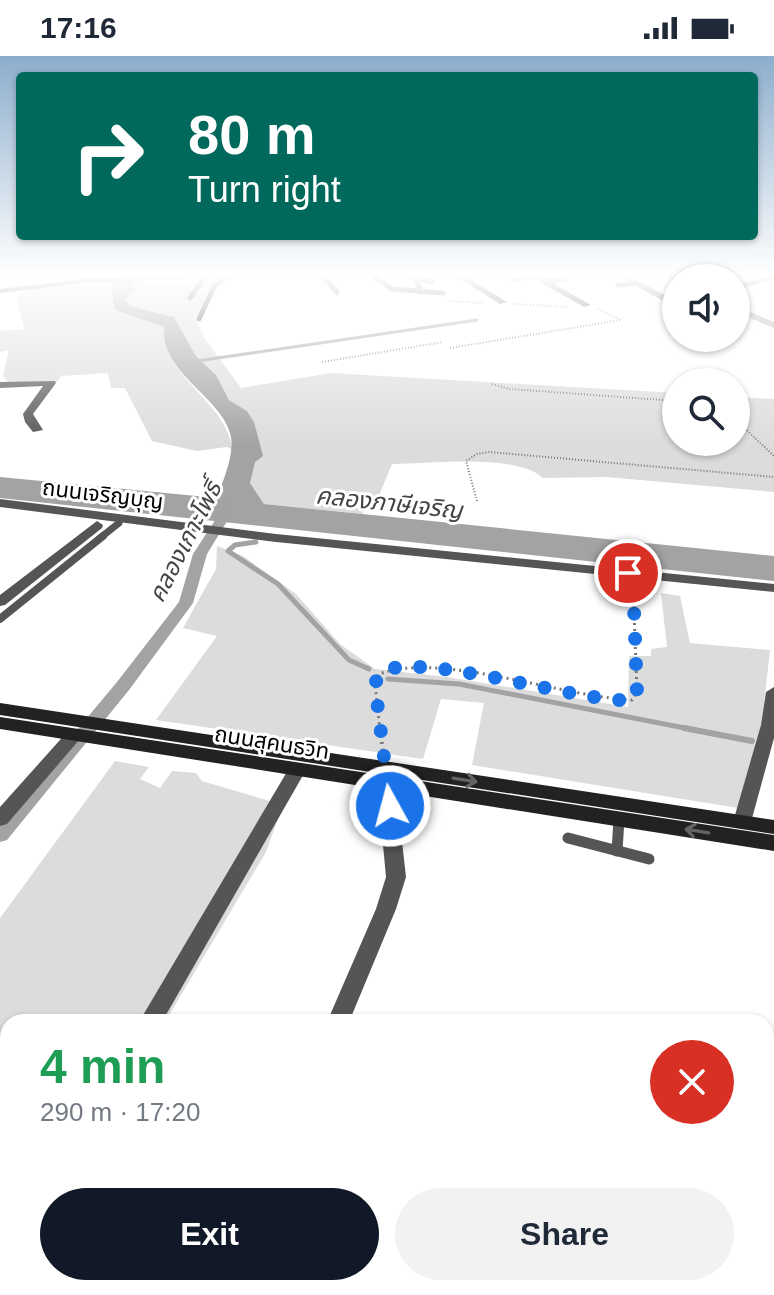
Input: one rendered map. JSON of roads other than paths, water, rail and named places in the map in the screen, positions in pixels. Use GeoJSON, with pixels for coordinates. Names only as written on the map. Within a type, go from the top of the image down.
{"type":"FeatureCollection","features":[{"type":"Feature","properties":{"kind":"main road","name":"ถนนสุคนธวิท"},"geometry":{"type":"LineString","coordinates":[[0,709],[619,819],[774,843]]}},
{"type":"Feature","properties":{"kind":"main road","name":"ถนนสุคนธวิท"},"geometry":{"type":"LineString","coordinates":[[0,723],[297,770],[386,776],[774,827]]}},
{"type":"Feature","properties":{"kind":"street"},"geometry":{"type":"LineString","coordinates":[[0,385],[51,383],[28,414],[37,430]]}},
{"type":"Feature","properties":{"kind":"street","name":"ถนนเจริญบุญ"},"geometry":{"type":"LineString","coordinates":[[0,503],[276,538],[774,588]]}},
{"type":"Feature","properties":{"kind":"street"},"geometry":{"type":"LineString","coordinates":[[0,602],[97,525]]}},
{"type":"Feature","properties":{"kind":"street"},"geometry":{"type":"LineString","coordinates":[[742,822],[769,725],[774,692]]}},
{"type":"Feature","properties":{"kind":"street"},"geometry":{"type":"LineString","coordinates":[[0,819],[74,735]]}},
{"type":"Feature","properties":{"kind":"street"},"geometry":{"type":"LineString","coordinates":[[155,1014],[297,770]]}},
{"type":"Feature","properties":{"kind":"street"},"geometry":{"type":"LineString","coordinates":[[341,1014],[386,909],[396,877],[386,776]]}},
{"type":"Feature","properties":{"kind":"lane"},"geometry":{"type":"LineString","coordinates":[[0,619],[119,523]]}},
{"type":"Feature","properties":{"kind":"lane"},"geometry":{"type":"LineString","coordinates":[[617,851],[619,819]]}},
{"type":"Feature","properties":{"kind":"lane"},"geometry":{"type":"LineString","coordinates":[[568,838],[649,859]]}},
{"type":"Feature","properties":{"kind":"waterway"},"geometry":{"type":"LineString","coordinates":[[197,361],[403,331]]}},
{"type":"Feature","properties":{"kind":"waterway","name":"คลองเกาะโพธิ์"},"geometry":{"type":"LineString","coordinates":[[0,835],[123,686],[186,603],[200,554],[231,505]]}},
{"type":"Feature","properties":{"kind":"waterway"},"geometry":{"type":"LineString","coordinates":[[256,542],[235,545],[228,551],[278,584],[349,660],[369,669]]}},
{"type":"Feature","properties":{"kind":"waterway"},"geometry":{"type":"LineString","coordinates":[[388,679],[459,684],[695,730]]}},
{"type":"Feature","properties":{"kind":"waterway"},"geometry":{"type":"LineString","coordinates":[[684,728],[752,741]]}},
{"type":"Feature","properties":{"kind":"water label","name":"คลองภาษีเจริญ"},"geometry":{"type":"Point","coordinates":[389,503]}}]}
